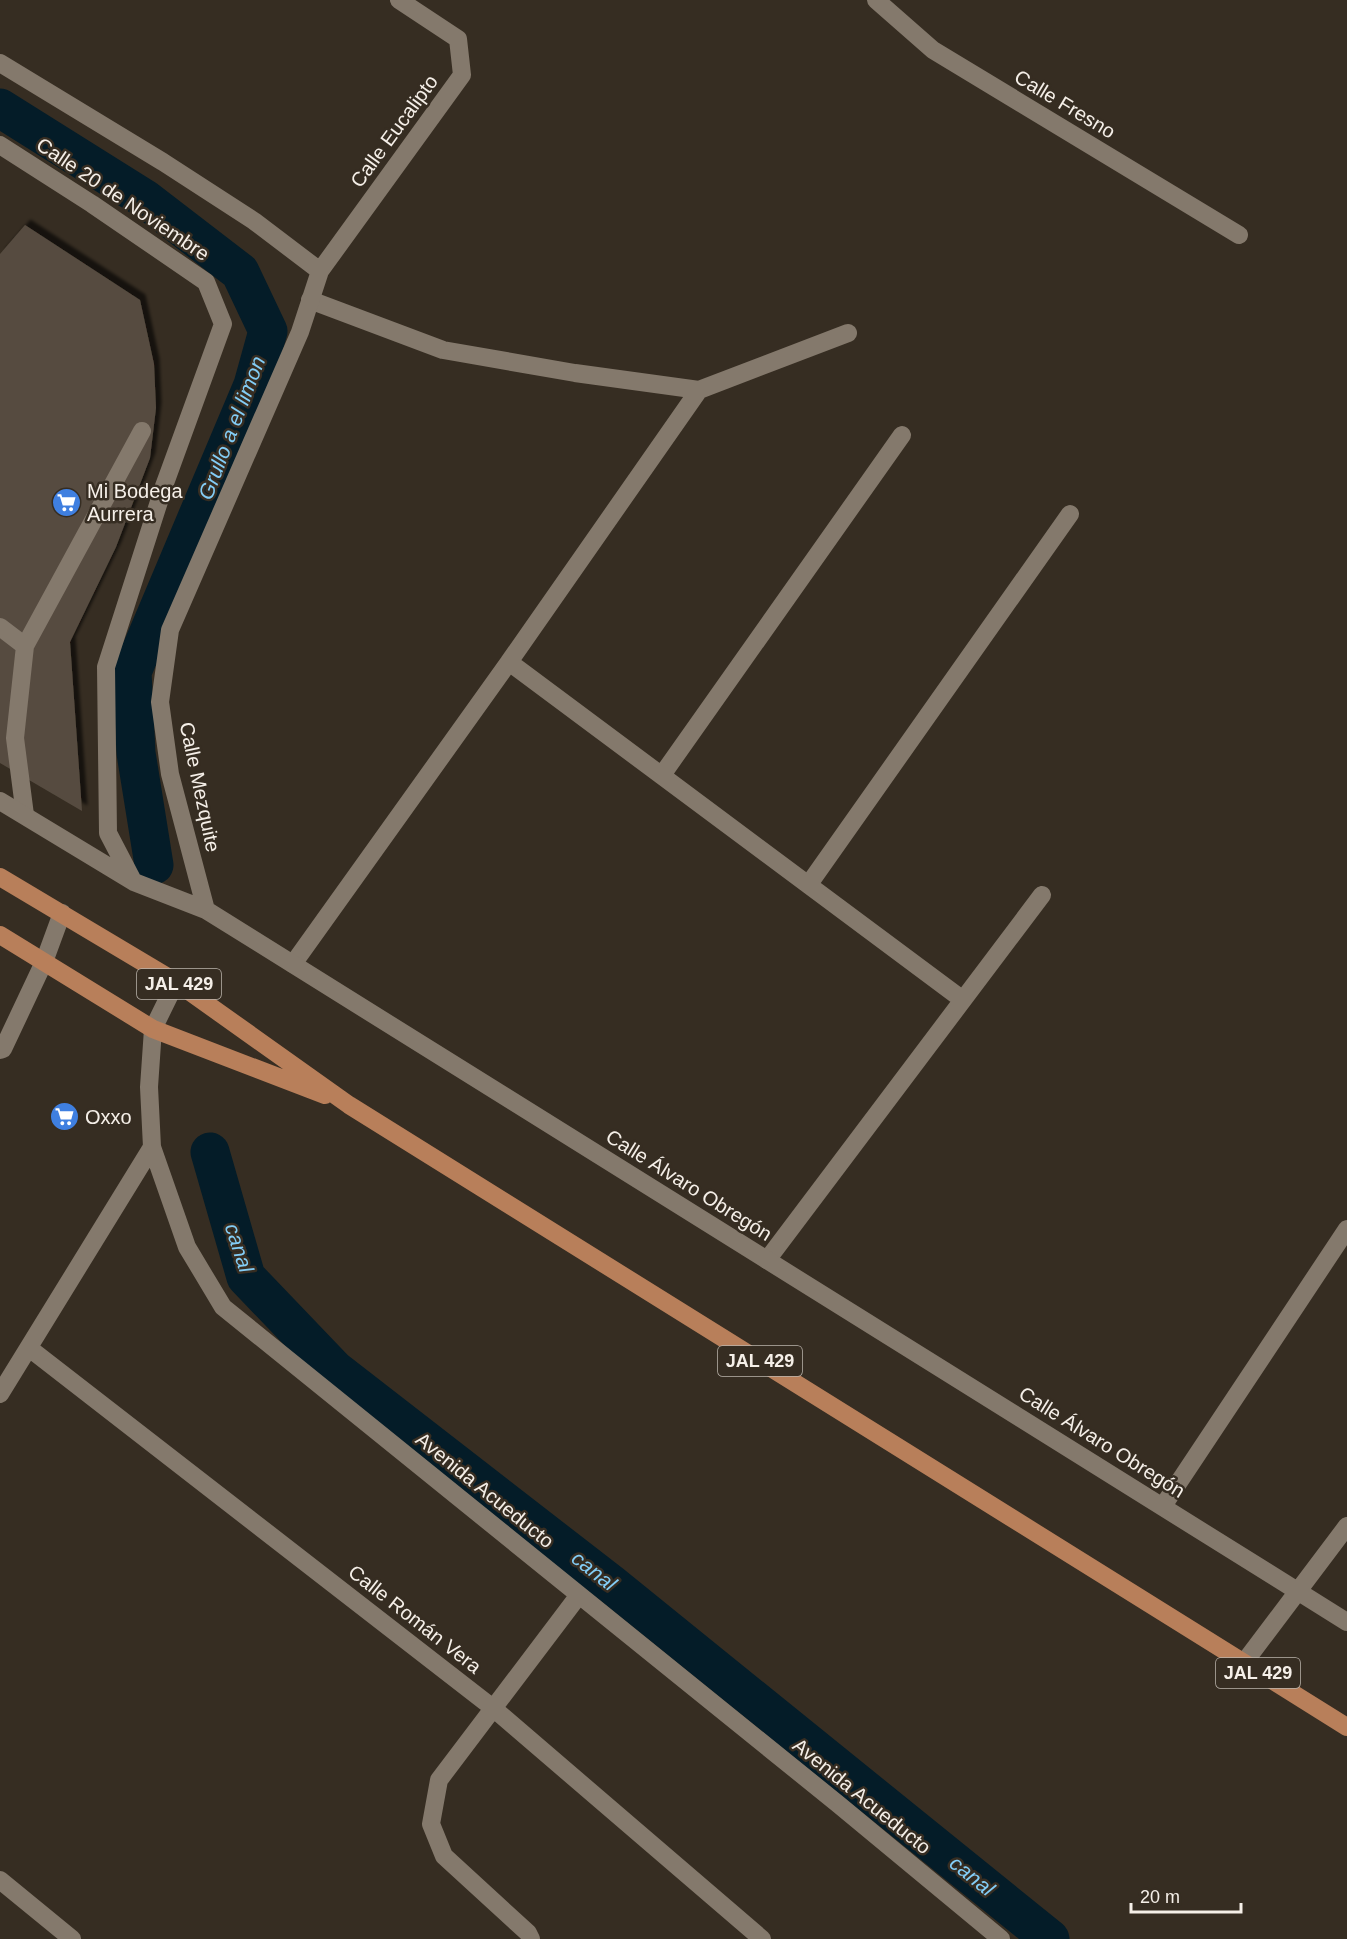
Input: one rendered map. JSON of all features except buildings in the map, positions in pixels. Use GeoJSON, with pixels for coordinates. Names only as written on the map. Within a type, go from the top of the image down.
{"type":"FeatureCollection","features":[{"type":"Feature","properties":{"kind":"main road","name":"JAL 429"},"geometry":{"type":"LineString","coordinates":[[0,877],[177,982],[349,1104],[1347,1727]]}},
{"type":"Feature","properties":{"kind":"main road","name":"JAL 429"},"geometry":{"type":"LineString","coordinates":[[0,935],[153,1029],[349,1104]]}},
{"type":"Feature","properties":{"kind":"street","name":"Calle Eucalipto"},"geometry":{"type":"LineString","coordinates":[[320,271],[462,75],[458,39],[399,0]]}},
{"type":"Feature","properties":{"kind":"street","name":"Calle Fresno"},"geometry":{"type":"LineString","coordinates":[[876,0],[933,50],[1239,235]]}},
{"type":"Feature","properties":{"kind":"street"},"geometry":{"type":"LineString","coordinates":[[0,63],[254,221],[320,271]]}},
{"type":"Feature","properties":{"kind":"street","name":"Calle 20 de Noviembre"},"geometry":{"type":"LineString","coordinates":[[0,145],[92,204],[206,282],[223,324],[164,486],[106,667],[108,833],[134,882]]}},
{"type":"Feature","properties":{"kind":"street","name":"Calle Mezquite"},"geometry":{"type":"LineString","coordinates":[[206,910],[170,774],[160,702],[170,630],[300,332],[320,271]]}},
{"type":"Feature","properties":{"kind":"street"},"geometry":{"type":"LineString","coordinates":[[310,300],[442,350],[575,373],[699,390],[848,333]]}},
{"type":"Feature","properties":{"kind":"street"},"geometry":{"type":"LineString","coordinates":[[293,964],[509,662],[699,390]]}},
{"type":"Feature","properties":{"kind":"street"},"geometry":{"type":"LineString","coordinates":[[25,815],[7,733],[25,646],[142,431]]}},
{"type":"Feature","properties":{"kind":"street"},"geometry":{"type":"LineString","coordinates":[[662,775],[902,435]]}},
{"type":"Feature","properties":{"kind":"street"},"geometry":{"type":"LineString","coordinates":[[809,884],[1070,514]]}},
{"type":"Feature","properties":{"kind":"street"},"geometry":{"type":"LineString","coordinates":[[0,627],[25,646]]}},
{"type":"Feature","properties":{"kind":"street"},"geometry":{"type":"LineString","coordinates":[[509,662],[963,1000]]}},
{"type":"Feature","properties":{"kind":"street","name":"Calle Álvaro Obregón"},"geometry":{"type":"LineString","coordinates":[[0,801],[134,882],[206,910],[1347,1622]]}},
{"type":"Feature","properties":{"kind":"street"},"geometry":{"type":"LineString","coordinates":[[767,1260],[1042,895]]}},
{"type":"Feature","properties":{"kind":"street"},"geometry":{"type":"LineString","coordinates":[[0,1050],[3,1049],[44,962],[62,913]]}},
{"type":"Feature","properties":{"kind":"street"},"geometry":{"type":"LineString","coordinates":[[153,1029],[177,982]]}},
{"type":"Feature","properties":{"kind":"street","name":"Avenida Acueducto"},"geometry":{"type":"LineString","coordinates":[[153,1029],[149,1087],[152,1147],[187,1247],[223,1307],[1001,1939]]}},
{"type":"Feature","properties":{"kind":"street"},"geometry":{"type":"LineString","coordinates":[[0,1395],[152,1147]]}},
{"type":"Feature","properties":{"kind":"street"},"geometry":{"type":"LineString","coordinates":[[1163,1506],[1347,1229]]}},
{"type":"Feature","properties":{"kind":"street","name":"Calle Román Vera"},"geometry":{"type":"LineString","coordinates":[[29,1348],[493,1708],[762,1939]]}},
{"type":"Feature","properties":{"kind":"street"},"geometry":{"type":"LineString","coordinates":[[1243,1664],[1347,1526]]}},
{"type":"Feature","properties":{"kind":"street"},"geometry":{"type":"LineString","coordinates":[[531,1939],[444,1856],[431,1824],[439,1780],[579,1595]]}},
{"type":"Feature","properties":{"kind":"street"},"geometry":{"type":"LineString","coordinates":[[0,1880],[72,1939]]}},
{"type":"Feature","properties":{"kind":"waterway","name":"Grullo a el limon"},"geometry":{"type":"LineString","coordinates":[[0,108],[145,199],[240,272],[268,331],[253,385],[132,672],[136,753],[154,865]]}},
{"type":"Feature","properties":{"kind":"waterway","name":"canal"},"geometry":{"type":"LineString","coordinates":[[210,1152],[246,1277],[335,1370],[611,1584],[1050,1939]]}},
{"type":"Feature","properties":{"kind":"place","name":"Mi Bodega Aurrera"},"geometry":{"type":"Point","coordinates":[66,503]}},
{"type":"Feature","properties":{"kind":"place","name":"Oxxo"},"geometry":{"type":"Point","coordinates":[64,1117]}}]}
